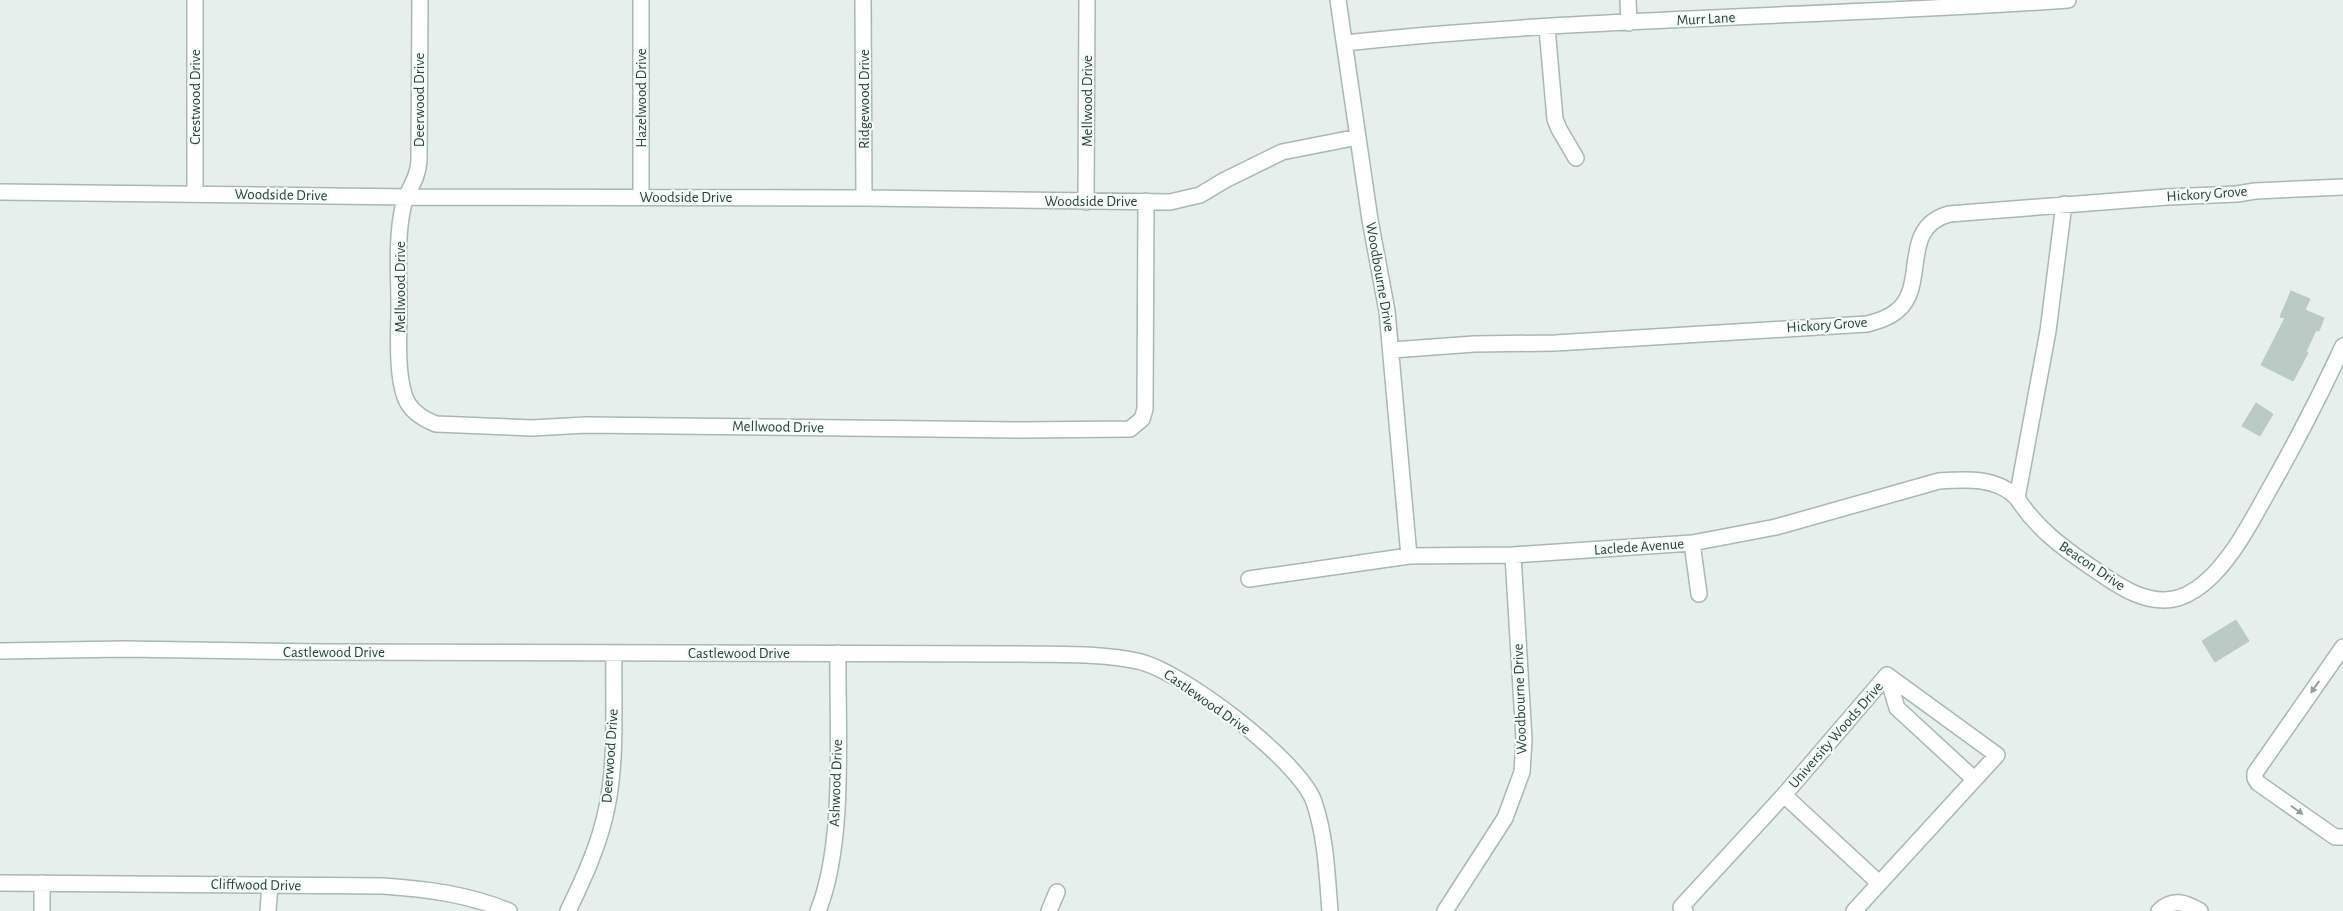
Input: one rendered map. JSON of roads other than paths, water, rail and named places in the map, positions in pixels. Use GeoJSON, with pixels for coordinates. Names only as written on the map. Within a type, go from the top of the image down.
{"type":"FeatureCollection","features":[{"type":"Feature","properties":{"kind":"street","name":"Crestwood Drive"},"geometry":{"type":"LineString","coordinates":[[195,0],[195,194]]}},
{"type":"Feature","properties":{"kind":"street","name":"Deerwood Drive"},"geometry":{"type":"LineString","coordinates":[[407,197],[417,177],[419,161],[420,0]]}},
{"type":"Feature","properties":{"kind":"street","name":"Hazelwood Drive"},"geometry":{"type":"LineString","coordinates":[[641,0],[641,197]]}},
{"type":"Feature","properties":{"kind":"street","name":"Ridgewood Drive"},"geometry":{"type":"LineString","coordinates":[[863,0],[864,198]]}},
{"type":"Feature","properties":{"kind":"street","name":"Mellwood Drive"},"geometry":{"type":"LineString","coordinates":[[1086,202],[1087,0]]}},
{"type":"Feature","properties":{"kind":"street","name":"Woodbourne Drive"},"geometry":{"type":"LineString","coordinates":[[1338,0],[1370,220],[1388,311],[1408,556]]}},
{"type":"Feature","properties":{"kind":"street"},"geometry":{"type":"LineString","coordinates":[[1628,0],[1629,23]]}},
{"type":"Feature","properties":{"kind":"street","name":"Murr Lane"},"geometry":{"type":"LineString","coordinates":[[1345,44],[1401,37],[1629,23],[2068,0]]}},
{"type":"Feature","properties":{"kind":"street"},"geometry":{"type":"LineString","coordinates":[[1547,28],[1556,119],[1559,129],[1576,158]]}},
{"type":"Feature","properties":{"kind":"street","name":"Woodside Drive"},"geometry":{"type":"LineString","coordinates":[[0,192],[407,197],[1146,201],[1190,199],[1282,152],[1358,137]]}},
{"type":"Feature","properties":{"kind":"street","name":"Hickory Grove"},"geometry":{"type":"LineString","coordinates":[[1392,350],[1474,344],[1555,343],[1867,324],[1884,319],[1899,310],[1907,298],[1922,234],[1938,217],[1949,214],[2064,204],[2343,187]]}},
{"type":"Feature","properties":{"kind":"street","name":"Mellwood Drive"},"geometry":{"type":"LineString","coordinates":[[407,197],[403,207],[398,273],[400,370],[406,400],[424,419],[436,424],[532,428],[595,425],[1021,430],[1130,428],[1142,419],[1145,409],[1146,201]]}},
{"type":"Feature","properties":{"kind":"street"},"geometry":{"type":"LineString","coordinates":[[2017,498],[2048,331],[2051,298],[2064,224],[2064,204]]}},
{"type":"Feature","properties":{"kind":"street","name":"Beacon Drive"},"geometry":{"type":"LineString","coordinates":[[2017,498],[2049,537],[2104,577],[2133,593],[2162,600],[2190,594],[2214,575],[2256,513],[2314,411],[2343,346]]}},
{"type":"Feature","properties":{"kind":"street","name":"Laclede Avenue"},"geometry":{"type":"LineString","coordinates":[[1249,579],[1408,556],[1512,555],[1692,543],[1776,527],[1939,481],[1963,480],[1994,483],[2006,489],[2017,498]]}},
{"type":"Feature","properties":{"kind":"street"},"geometry":{"type":"LineString","coordinates":[[1692,543],[1699,594]]}},
{"type":"Feature","properties":{"kind":"street","name":"Woodbourne Drive"},"geometry":{"type":"LineString","coordinates":[[1452,908],[1506,818],[1522,772],[1524,738],[1512,555]]}},
{"type":"Feature","properties":{"kind":"street"},"geometry":{"type":"LineString","coordinates":[[2343,648],[2255,773],[2258,783],[2335,837],[2343,837]]}},
{"type":"Feature","properties":{"kind":"street","name":"Castlewood Drive"},"geometry":{"type":"LineString","coordinates":[[0,651],[125,649],[838,653],[1095,656],[1138,661],[1176,676],[1276,752],[1304,783],[1314,802],[1324,844],[1330,911]]}},
{"type":"Feature","properties":{"kind":"street","name":"Deerwood Drive"},"geometry":{"type":"LineString","coordinates":[[568,911],[590,864],[607,807],[612,767],[614,653]]}},
{"type":"Feature","properties":{"kind":"street","name":"Ashwood Drive"},"geometry":{"type":"LineString","coordinates":[[818,911],[827,881],[836,812],[838,653]]}},
{"type":"Feature","properties":{"kind":"street","name":"University Woods Drive"},"geometry":{"type":"LineString","coordinates":[[1888,675],[1897,708],[1974,779]]}},
{"type":"Feature","properties":{"kind":"street","name":"University Woods Drive"},"geometry":{"type":"LineString","coordinates":[[1854,911],[1997,755],[1888,675]]}},
{"type":"Feature","properties":{"kind":"street","name":"University Woods Drive"},"geometry":{"type":"LineString","coordinates":[[1685,911],[1681,907],[1784,795],[1888,675]]}},
{"type":"Feature","properties":{"kind":"street","name":"University Woods Drive"},"geometry":{"type":"LineString","coordinates":[[1784,795],[1880,883]]}},
{"type":"Feature","properties":{"kind":"street","name":"Cliffwood Drive"},"geometry":{"type":"LineString","coordinates":[[0,883],[270,885],[426,889],[466,895],[509,911]]}},
{"type":"Feature","properties":{"kind":"street"},"geometry":{"type":"LineString","coordinates":[[42,884],[42,911]]}},
{"type":"Feature","properties":{"kind":"street"},"geometry":{"type":"LineString","coordinates":[[268,911],[270,885]]}},
{"type":"Feature","properties":{"kind":"street"},"geometry":{"type":"LineString","coordinates":[[1049,911],[1057,892]]}},
{"type":"Feature","properties":{"kind":"street"},"geometry":{"type":"LineString","coordinates":[[2159,911],[2172,903],[2181,902],[2200,911]]}}]}
